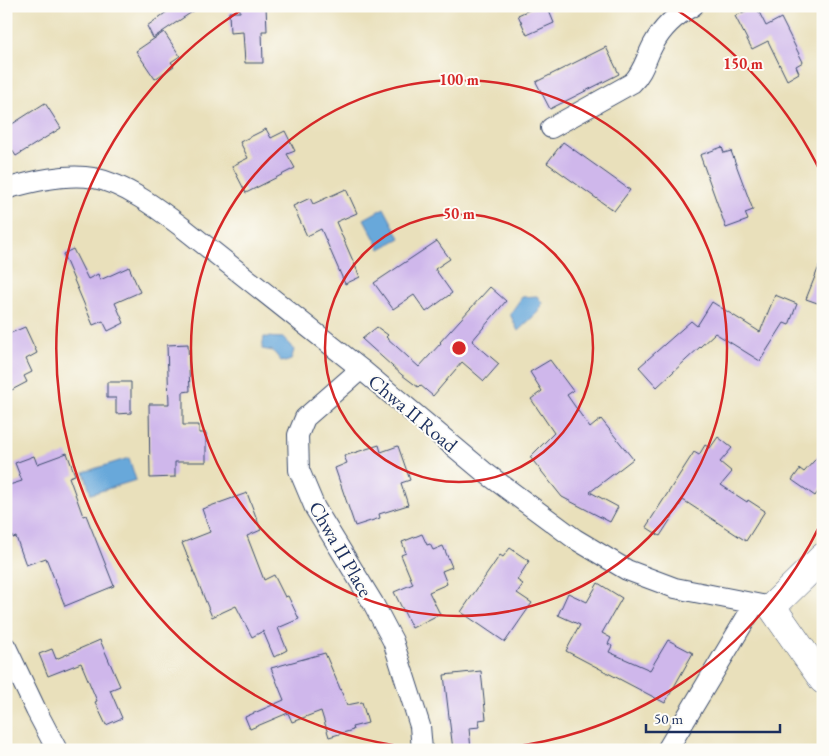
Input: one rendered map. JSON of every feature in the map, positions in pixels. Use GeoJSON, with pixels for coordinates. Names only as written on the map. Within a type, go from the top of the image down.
{"type":"FeatureCollection","features":[{"type":"Feature","properties":{"kind":"street"},"geometry":{"type":"LineString","coordinates":[[551,128],[632,83],[640,76],[653,44],[664,27],[692,6]]}},
{"type":"Feature","properties":{"kind":"street","name":"Chwa II Road"},"geometry":{"type":"LineString","coordinates":[[6,189],[29,182],[73,177],[95,178],[129,191],[153,205],[182,227],[361,368],[484,472],[576,538],[627,570],[675,588],[763,606]]}},
{"type":"Feature","properties":{"kind":"street","name":"Chwa II Place"},"geometry":{"type":"LineString","coordinates":[[361,368],[305,418],[298,435],[299,470],[315,508],[373,603],[393,641],[420,726],[422,750]]}},
{"type":"Feature","properties":{"kind":"street"},"geometry":{"type":"LineString","coordinates":[[667,750],[763,606],[823,557]]}},
{"type":"Feature","properties":{"kind":"street"},"geometry":{"type":"LineString","coordinates":[[763,606],[823,680]]}},
{"type":"Feature","properties":{"kind":"street"},"geometry":{"type":"LineString","coordinates":[[6,647],[57,750]]}},
{"type":"Feature","properties":{"kind":"water"},"geometry":{"type":"Polygon","coordinates":[[[384,208],[400,238],[380,249],[364,219],[384,208]]]}},
{"type":"Feature","properties":{"kind":"water"},"geometry":{"type":"Polygon","coordinates":[[[537,296],[542,303],[538,312],[518,331],[510,314],[522,297],[537,296]]]}},
{"type":"Feature","properties":{"kind":"water"},"geometry":{"type":"Polygon","coordinates":[[[264,337],[284,338],[294,350],[291,360],[281,361],[273,351],[262,349],[264,337]]]}},
{"type":"Feature","properties":{"kind":"water"},"geometry":{"type":"Polygon","coordinates":[[[129,458],[136,480],[91,494],[84,472],[129,458]]]}},
{"type":"Feature","properties":{"kind":"building"},"geometry":{"type":"Polygon","coordinates":[[[175,6],[201,6],[153,38],[147,26],[175,6]]]}},
{"type":"Feature","properties":{"kind":"building"},"geometry":{"type":"Polygon","coordinates":[[[240,6],[266,6],[267,31],[262,31],[263,63],[245,63],[243,32],[230,33],[229,12],[240,12],[240,6]]]}},
{"type":"Feature","properties":{"kind":"building"},"geometry":{"type":"Polygon","coordinates":[[[538,6],[547,6],[554,23],[527,35],[518,15],[538,6]]]}},
{"type":"Feature","properties":{"kind":"building"},"geometry":{"type":"Polygon","coordinates":[[[756,6],[766,26],[781,18],[803,62],[796,66],[799,73],[787,80],[768,41],[752,49],[735,16],[756,6]]]}},
{"type":"Feature","properties":{"kind":"building"},"geometry":{"type":"Polygon","coordinates":[[[164,32],[180,56],[171,62],[174,66],[155,79],[136,51],[164,32]]]}},
{"type":"Feature","properties":{"kind":"building"},"geometry":{"type":"Polygon","coordinates":[[[606,47],[619,74],[550,109],[536,82],[606,47]]]}},
{"type":"Feature","properties":{"kind":"building"},"geometry":{"type":"Polygon","coordinates":[[[45,103],[61,128],[16,156],[6,141],[6,128],[45,103]]]}},
{"type":"Feature","properties":{"kind":"building"},"geometry":{"type":"Polygon","coordinates":[[[266,129],[271,138],[285,131],[295,151],[287,154],[295,168],[246,193],[232,166],[248,158],[240,142],[266,129]]]}},
{"type":"Feature","properties":{"kind":"building"},"geometry":{"type":"Polygon","coordinates":[[[563,142],[630,190],[614,211],[547,163],[563,142]]]}},
{"type":"Feature","properties":{"kind":"building"},"geometry":{"type":"Polygon","coordinates":[[[722,147],[724,153],[731,151],[753,210],[745,213],[748,220],[726,228],[700,155],[722,147]]]}},
{"type":"Feature","properties":{"kind":"building"},"geometry":{"type":"Polygon","coordinates":[[[346,189],[357,213],[336,222],[360,277],[345,284],[321,229],[307,236],[293,206],[310,198],[313,204],[346,189]]]}},
{"type":"Feature","properties":{"kind":"building"},"geometry":{"type":"Polygon","coordinates":[[[437,241],[450,259],[435,269],[452,293],[426,312],[414,295],[393,309],[374,283],[437,241]]]}},
{"type":"Feature","properties":{"kind":"building"},"geometry":{"type":"Polygon","coordinates":[[[73,249],[88,279],[98,274],[100,280],[129,267],[140,292],[115,303],[124,323],[108,331],[103,321],[93,325],[63,254],[73,249]]]}},
{"type":"Feature","properties":{"kind":"building"},"geometry":{"type":"Polygon","coordinates":[[[823,259],[823,305],[806,299],[823,259]]]}},
{"type":"Feature","properties":{"kind":"building"},"geometry":{"type":"Polygon","coordinates":[[[490,287],[506,301],[472,341],[499,364],[484,381],[462,362],[433,396],[420,385],[418,387],[402,375],[362,339],[377,327],[388,335],[386,337],[419,367],[490,287]]]}},
{"type":"Feature","properties":{"kind":"building"},"geometry":{"type":"Polygon","coordinates":[[[775,295],[797,304],[789,325],[784,323],[760,361],[715,333],[657,387],[639,367],[691,321],[697,326],[712,302],[760,332],[775,295]]]}},
{"type":"Feature","properties":{"kind":"building"},"geometry":{"type":"Polygon","coordinates":[[[25,327],[37,353],[26,359],[32,372],[24,376],[27,382],[6,393],[6,335],[25,327]]]}},
{"type":"Feature","properties":{"kind":"building"},"geometry":{"type":"Polygon","coordinates":[[[188,344],[190,391],[183,392],[183,425],[199,425],[199,433],[206,433],[206,462],[175,462],[175,477],[150,478],[149,404],[169,404],[167,345],[188,344]]]}},
{"type":"Feature","properties":{"kind":"building"},"geometry":{"type":"Polygon","coordinates":[[[550,360],[573,391],[567,395],[590,428],[601,419],[633,459],[590,492],[618,507],[610,522],[562,497],[530,457],[554,433],[531,399],[542,391],[530,372],[550,360]]]}},
{"type":"Feature","properties":{"kind":"building"},"geometry":{"type":"Polygon","coordinates":[[[107,382],[131,382],[131,413],[116,414],[116,398],[107,398],[107,382]]]}},
{"type":"Feature","properties":{"kind":"building"},"geometry":{"type":"Polygon","coordinates":[[[718,437],[732,448],[720,462],[732,472],[721,485],[765,511],[746,541],[683,500],[660,536],[646,527],[694,452],[699,455],[705,445],[710,448],[718,437]]]}},
{"type":"Feature","properties":{"kind":"building"},"geometry":{"type":"Polygon","coordinates":[[[379,445],[381,452],[398,446],[410,480],[401,483],[408,505],[379,514],[380,518],[355,526],[335,468],[347,463],[344,456],[379,445]]]}},
{"type":"Feature","properties":{"kind":"building"},"geometry":{"type":"Polygon","coordinates":[[[823,451],[823,485],[815,496],[792,480],[800,469],[804,472],[823,451]]]}},
{"type":"Feature","properties":{"kind":"building"},"geometry":{"type":"Polygon","coordinates":[[[67,453],[75,475],[69,477],[83,516],[86,515],[114,586],[65,606],[46,558],[26,565],[16,537],[13,538],[6,519],[6,486],[22,481],[15,463],[34,456],[37,464],[67,453]]]}},
{"type":"Feature","properties":{"kind":"building"},"geometry":{"type":"Polygon","coordinates":[[[247,493],[261,530],[247,536],[264,580],[274,575],[285,597],[288,596],[299,619],[278,628],[287,650],[274,657],[263,631],[252,637],[236,606],[212,617],[182,543],[210,532],[202,509],[247,493]]]}},
{"type":"Feature","properties":{"kind":"building"},"geometry":{"type":"Polygon","coordinates":[[[422,534],[427,545],[430,544],[433,550],[443,546],[452,567],[442,571],[447,584],[429,592],[440,614],[412,628],[394,592],[413,584],[401,555],[406,553],[402,542],[422,534]]]}},
{"type":"Feature","properties":{"kind":"building"},"geometry":{"type":"Polygon","coordinates":[[[510,548],[529,561],[517,580],[523,584],[517,593],[532,603],[505,642],[461,612],[500,555],[503,557],[510,548]]]}},
{"type":"Feature","properties":{"kind":"building"},"geometry":{"type":"Polygon","coordinates":[[[598,583],[622,598],[602,633],[611,638],[608,644],[612,646],[609,652],[650,670],[668,640],[693,653],[665,703],[566,651],[580,625],[558,615],[568,593],[587,602],[598,583]]]}},
{"type":"Feature","properties":{"kind":"building"},"geometry":{"type":"Polygon","coordinates":[[[100,640],[120,686],[110,690],[122,718],[106,725],[95,702],[97,701],[81,663],[48,676],[39,654],[52,649],[56,659],[100,640]]]}},
{"type":"Feature","properties":{"kind":"building"},"geometry":{"type":"Polygon","coordinates":[[[325,653],[347,705],[362,702],[368,723],[352,727],[353,730],[329,737],[321,711],[292,722],[288,713],[250,729],[245,717],[284,700],[271,668],[325,653]]]}},
{"type":"Feature","properties":{"kind":"building"},"geometry":{"type":"Polygon","coordinates":[[[481,671],[486,719],[479,720],[480,727],[469,728],[471,750],[453,750],[444,675],[481,671]]]}}]}
